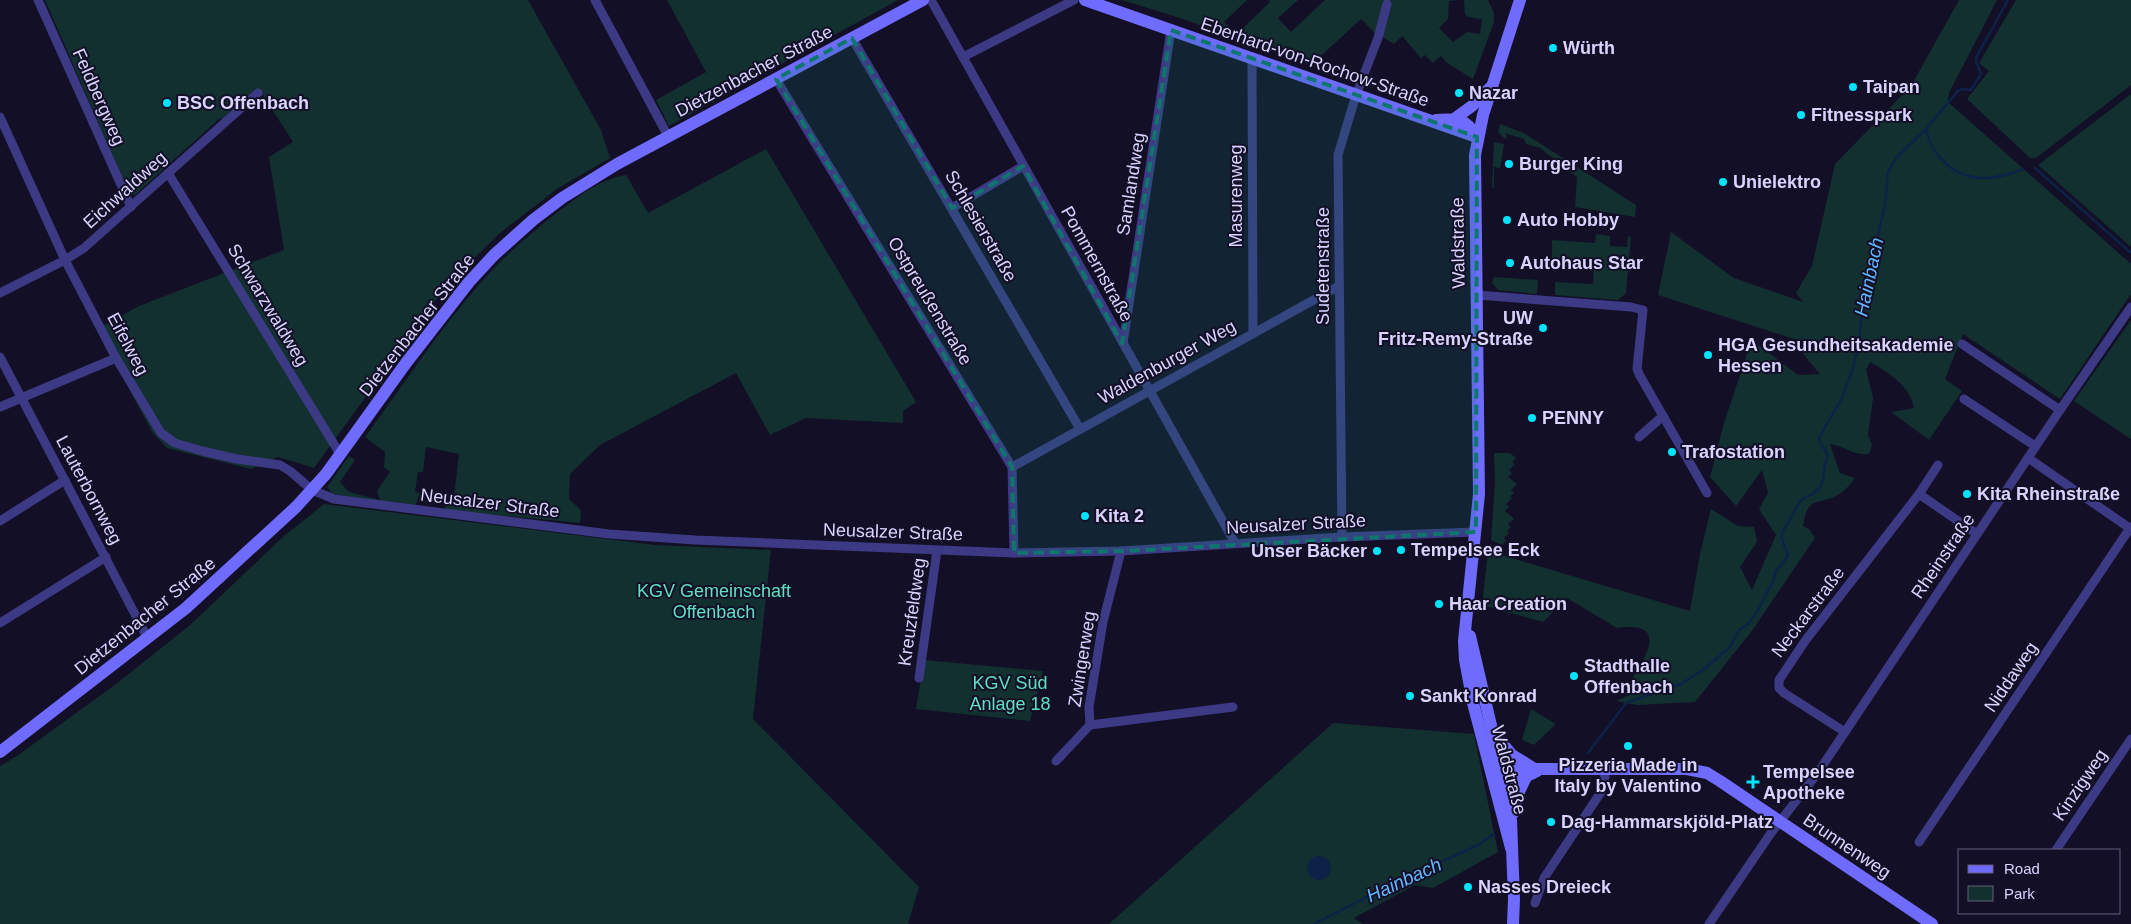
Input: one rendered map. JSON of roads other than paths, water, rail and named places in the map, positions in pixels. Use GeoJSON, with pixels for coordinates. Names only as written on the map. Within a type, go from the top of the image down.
{"type":"FeatureCollection","features":[{"type":"Feature","properties":{"kind":"main road","name":"Dietzenbacher Straße"},"geometry":{"type":"LineString","coordinates":[[0,752],[148,639],[221,576],[312,490],[452,302],[494,255],[526,226],[562,198],[600,174],[923,0]]}},
{"type":"Feature","properties":{"kind":"main road","name":"Eberhard-von-Rochow-Straße"},"geometry":{"type":"LineString","coordinates":[[1084,0],[1477,137]]}},
{"type":"Feature","properties":{"kind":"main road","name":"Waldstraße"},"geometry":{"type":"LineString","coordinates":[[1513,924],[1511,820],[1499,781],[1490,764],[1471,694],[1464,641],[1479,487],[1474,160],[1477,137],[1520,0]]}},
{"type":"Feature","properties":{"kind":"main road"},"geometry":{"type":"LineString","coordinates":[[1454,119],[1468,109],[1493,85]]}},
{"type":"Feature","properties":{"kind":"main road"},"geometry":{"type":"LineString","coordinates":[[1429,121],[1454,119],[1469,125],[1477,137]]}},
{"type":"Feature","properties":{"kind":"main road","name":"Waldstraße"},"geometry":{"type":"LineString","coordinates":[[1468,612],[1476,663],[1493,732],[1499,781],[1511,848]]}},
{"type":"Feature","properties":{"kind":"main road"},"geometry":{"type":"LineString","coordinates":[[1493,732],[1512,755],[1521,762],[1540,770]]}},
{"type":"Feature","properties":{"kind":"main road"},"geometry":{"type":"LineString","coordinates":[[1499,781],[1520,769],[1604,769]]}},
{"type":"Feature","properties":{"kind":"main road","name":"Brunnenweg"},"geometry":{"type":"LineString","coordinates":[[1604,769],[1681,769],[1702,772],[1719,780],[1932,924]]}},
{"type":"Feature","properties":{"kind":"main road"},"geometry":{"type":"LineString","coordinates":[[1499,781],[1526,777],[1540,770]]}},
{"type":"Feature","properties":{"kind":"main road"},"geometry":{"type":"LineString","coordinates":[[1511,820],[1518,794],[1526,777]]}},
{"type":"Feature","properties":{"kind":"street","name":"Feldbergweg"},"geometry":{"type":"LineString","coordinates":[[38,0],[131,207]]}},
{"type":"Feature","properties":{"kind":"street"},"geometry":{"type":"LineString","coordinates":[[595,0],[668,136]]}},
{"type":"Feature","properties":{"kind":"street","name":"Pommernstraße"},"geometry":{"type":"LineString","coordinates":[[931,0],[1122,344],[1236,543]]}},
{"type":"Feature","properties":{"kind":"street"},"geometry":{"type":"LineString","coordinates":[[963,57],[1074,0]]}},
{"type":"Feature","properties":{"kind":"street","name":"Sudetenstraße"},"geometry":{"type":"LineString","coordinates":[[1342,537],[1338,156],[1356,95],[1378,38],[1387,4]]}},
{"type":"Feature","properties":{"kind":"street","name":"Samlandweg"},"geometry":{"type":"LineString","coordinates":[[1122,344],[1171,30]]}},
{"type":"Feature","properties":{"kind":"street","name":"Schlesierstraße"},"geometry":{"type":"LineString","coordinates":[[852,38],[1080,430]]}},
{"type":"Feature","properties":{"kind":"street","name":"Masurenweg"},"geometry":{"type":"LineString","coordinates":[[1252,58],[1253,333]]}},
{"type":"Feature","properties":{"kind":"street","name":"Ostpreußenstraße"},"geometry":{"type":"LineString","coordinates":[[776,79],[1012,467],[1014,553]]}},
{"type":"Feature","properties":{"kind":"street","name":"Eichwaldweg"},"geometry":{"type":"LineString","coordinates":[[0,293],[65,260],[84,248],[258,92]]}},
{"type":"Feature","properties":{"kind":"street","name":"Eifelweg"},"geometry":{"type":"LineString","coordinates":[[0,117],[65,260],[152,422],[166,438],[180,445],[211,454],[280,465],[312,490]]}},
{"type":"Feature","properties":{"kind":"street"},"geometry":{"type":"LineString","coordinates":[[952,208],[1023,166]]}},
{"type":"Feature","properties":{"kind":"street","name":"Schwarzwaldweg"},"geometry":{"type":"LineString","coordinates":[[168,173],[340,454]]}},
{"type":"Feature","properties":{"kind":"street","name":"Waldenburger Weg"},"geometry":{"type":"LineString","coordinates":[[1012,467],[1339,286]]}},
{"type":"Feature","properties":{"kind":"street"},"geometry":{"type":"LineString","coordinates":[[1477,295],[1631,307],[1643,310],[1637,369],[1707,493]]}},
{"type":"Feature","properties":{"kind":"street","name":"Rheinstraße"},"geometry":{"type":"LineString","coordinates":[[1709,924],[1771,833],[1845,732],[2035,446],[2131,307]]}},
{"type":"Feature","properties":{"kind":"street"},"geometry":{"type":"LineString","coordinates":[[1962,344],[2060,410]]}},
{"type":"Feature","properties":{"kind":"street","name":"Lauterbornweg"},"geometry":{"type":"LineString","coordinates":[[0,357],[148,639]]}},
{"type":"Feature","properties":{"kind":"street"},"geometry":{"type":"LineString","coordinates":[[0,407],[116,358]]}},
{"type":"Feature","properties":{"kind":"street"},"geometry":{"type":"LineString","coordinates":[[1964,399],[2035,446]]}},
{"type":"Feature","properties":{"kind":"street"},"geometry":{"type":"LineString","coordinates":[[1639,437],[1662,416]]}},
{"type":"Feature","properties":{"kind":"street"},"geometry":{"type":"LineString","coordinates":[[2028,458],[2130,529]]}},
{"type":"Feature","properties":{"kind":"street","name":"Neckarstraße"},"geometry":{"type":"LineString","coordinates":[[1845,732],[1784,693],[1779,688],[1779,680],[1805,641],[1919,494],[1938,465]]}},
{"type":"Feature","properties":{"kind":"street"},"geometry":{"type":"LineString","coordinates":[[0,521],[65,480]]}},
{"type":"Feature","properties":{"kind":"street","name":"Neusalzer Straße"},"geometry":{"type":"LineString","coordinates":[[312,490],[341,501],[609,534],[695,540],[1014,553],[1121,551],[1342,537],[1476,532]]}},
{"type":"Feature","properties":{"kind":"street"},"geometry":{"type":"LineString","coordinates":[[1919,494],[1977,534]]}},
{"type":"Feature","properties":{"kind":"street","name":"Niddaweg"},"geometry":{"type":"LineString","coordinates":[[1919,842],[2130,529]]}},
{"type":"Feature","properties":{"kind":"street","name":"Kreuzfeldweg"},"geometry":{"type":"LineString","coordinates":[[919,678],[937,550]]}},
{"type":"Feature","properties":{"kind":"street","name":"Zwingerweg"},"geometry":{"type":"LineString","coordinates":[[1056,761],[1090,725],[1088,707],[1103,622],[1121,551]]}},
{"type":"Feature","properties":{"kind":"street"},"geometry":{"type":"LineString","coordinates":[[0,623],[106,558]]}},
{"type":"Feature","properties":{"kind":"street"},"geometry":{"type":"LineString","coordinates":[[1090,725],[1233,707]]}},
{"type":"Feature","properties":{"kind":"street","name":"Kinzigweg"},"geometry":{"type":"LineString","coordinates":[[2057,849],[2131,739]]}},
{"type":"Feature","properties":{"kind":"street"},"geometry":{"type":"LineString","coordinates":[[1535,903],[1544,878],[1601,792],[1605,778],[1604,769]]}},
{"type":"Feature","properties":{"kind":"water"},"geometry":{"type":"Polygon","coordinates":[[[1319,856],[1328,859],[1331,868],[1328,877],[1319,880],[1310,877],[1307,868],[1310,859],[1319,856]]]}},
{"type":"Feature","properties":{"kind":"waterway","name":"Hainbach"},"geometry":{"type":"LineString","coordinates":[[1588,753],[1626,703],[1681,684],[1703,670],[1730,647],[1739,630],[1747,625],[1757,612],[1774,580],[1776,570],[1788,555],[1782,539],[1782,533],[1801,500],[1814,493],[1821,486],[1824,477],[1824,468],[1828,455],[1819,438],[1843,396],[1854,365],[1859,342],[1863,299],[1885,205],[1888,172],[1896,158],[1926,129],[1958,91],[1962,89],[1971,90],[1981,74],[1976,61],[1977,56],[2008,0]]}},
{"type":"Feature","properties":{"kind":"waterway"},"geometry":{"type":"LineString","coordinates":[[1926,129],[1930,143],[1944,162],[1964,175],[1975,178],[1999,177],[2023,169]]}},
{"type":"Feature","properties":{"kind":"waterway"},"geometry":{"type":"LineString","coordinates":[[2035,168],[2131,253]]}},
{"type":"Feature","properties":{"kind":"waterway","name":"Hainbach"},"geometry":{"type":"LineString","coordinates":[[1314,924],[1378,891],[1409,881],[1417,871],[1478,845],[1494,834]]}},
{"type":"Feature","properties":{"kind":"place","name":"Würth"},"geometry":{"type":"Point","coordinates":[1553,48]}},
{"type":"Feature","properties":{"kind":"place","name":"Taipan"},"geometry":{"type":"Point","coordinates":[1853,87]}},
{"type":"Feature","properties":{"kind":"place","name":"Nazar"},"geometry":{"type":"Point","coordinates":[1459,93]}},
{"type":"Feature","properties":{"kind":"place","name":"BSC Offenbach"},"geometry":{"type":"Point","coordinates":[167,103]}},
{"type":"Feature","properties":{"kind":"place","name":"Fitnesspark"},"geometry":{"type":"Point","coordinates":[1801,115]}},
{"type":"Feature","properties":{"kind":"place","name":"Burger King"},"geometry":{"type":"Point","coordinates":[1509,164]}},
{"type":"Feature","properties":{"kind":"place","name":"Unielektro"},"geometry":{"type":"Point","coordinates":[1723,182]}},
{"type":"Feature","properties":{"kind":"place","name":"Auto Hobby"},"geometry":{"type":"Point","coordinates":[1507,220]}},
{"type":"Feature","properties":{"kind":"place","name":"Autohaus Star"},"geometry":{"type":"Point","coordinates":[1510,263]}},
{"type":"Feature","properties":{"kind":"place","name":"UW Fritz-Remy-Straße"},"geometry":{"type":"Point","coordinates":[1543,328]}},
{"type":"Feature","properties":{"kind":"place","name":"HGA Gesundheitsakademie Hessen"},"geometry":{"type":"Point","coordinates":[1708,355]}},
{"type":"Feature","properties":{"kind":"place","name":"PENNY"},"geometry":{"type":"Point","coordinates":[1532,418]}},
{"type":"Feature","properties":{"kind":"place","name":"Trafostation"},"geometry":{"type":"Point","coordinates":[1672,452]}},
{"type":"Feature","properties":{"kind":"place","name":"Kita Rheinstraße"},"geometry":{"type":"Point","coordinates":[1967,494]}},
{"type":"Feature","properties":{"kind":"place","name":"Kita 2"},"geometry":{"type":"Point","coordinates":[1085,516]}},
{"type":"Feature","properties":{"kind":"place","name":"Tempelsee Eck"},"geometry":{"type":"Point","coordinates":[1401,550]}},
{"type":"Feature","properties":{"kind":"place","name":"Unser Bäcker"},"geometry":{"type":"Point","coordinates":[1377,551]}},
{"type":"Feature","properties":{"kind":"place","name":"Haar Creation"},"geometry":{"type":"Point","coordinates":[1439,604]}},
{"type":"Feature","properties":{"kind":"place","name":"Stadthalle Offenbach"},"geometry":{"type":"Point","coordinates":[1574,676]}},
{"type":"Feature","properties":{"kind":"place","name":"Sankt Konrad"},"geometry":{"type":"Point","coordinates":[1410,696]}},
{"type":"Feature","properties":{"kind":"place","name":"Pizzeria Made in Italy by Valentino"},"geometry":{"type":"Point","coordinates":[1628,746]}},
{"type":"Feature","properties":{"kind":"place","name":"Tempelsee Apotheke"},"geometry":{"type":"Point","coordinates":[1753,782]}},
{"type":"Feature","properties":{"kind":"place","name":"Dag-Hammarskjöld-Platz"},"geometry":{"type":"Point","coordinates":[1551,822]}},
{"type":"Feature","properties":{"kind":"place","name":"Nasses Dreieck"},"geometry":{"type":"Point","coordinates":[1468,887]}},
{"type":"Feature","properties":{"kind":"park label","name":"KGV Gemeinschaft Offenbach"},"geometry":{"type":"Point","coordinates":[714,601]}},
{"type":"Feature","properties":{"kind":"park label","name":"KGV Süd Anlage 18"},"geometry":{"type":"Point","coordinates":[1010,693]}}]}
